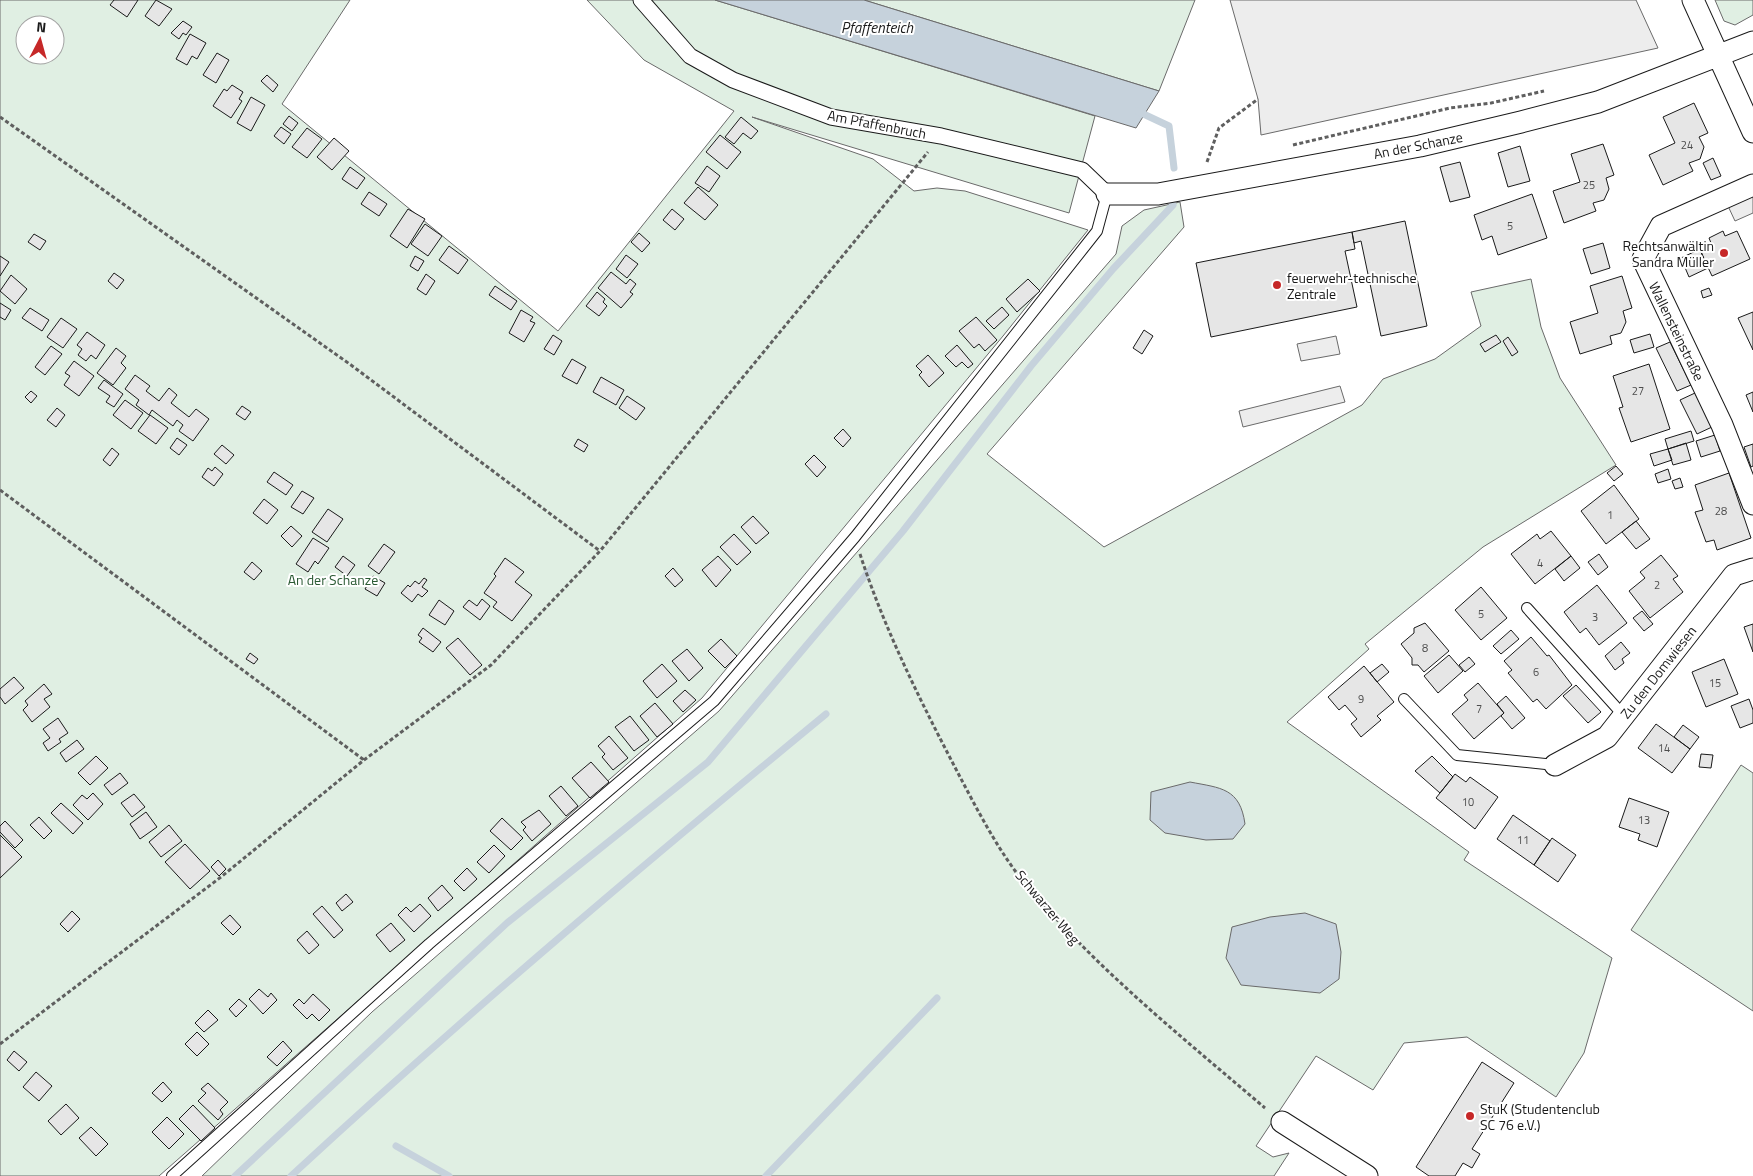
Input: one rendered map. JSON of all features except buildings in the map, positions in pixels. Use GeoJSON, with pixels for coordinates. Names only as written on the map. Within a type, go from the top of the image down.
{"type":"FeatureCollection","features":[{"type":"Feature","properties":{"kind":"street","name":"Am Pfaffenbruch"},"geometry":{"type":"LineString","coordinates":[[641,0],[690,56],[733,80],[831,117],[941,136],[1082,170],[1107,194]]}},
{"type":"Feature","properties":{"kind":"street"},"geometry":{"type":"LineString","coordinates":[[1693,0],[1753,132]]}},
{"type":"Feature","properties":{"kind":"street","name":"An der Schanze"},"geometry":{"type":"LineString","coordinates":[[1107,194],[1158,194],[1458,137],[1598,102],[1753,42]]}},
{"type":"Feature","properties":{"kind":"street","name":"Wallensteinstraße"},"geometry":{"type":"LineString","coordinates":[[1753,185],[1661,226],[1643,260],[1722,425],[1753,504]]}},
{"type":"Feature","properties":{"kind":"street","name":"Zu den Domwiesen"},"geometry":{"type":"LineString","coordinates":[[1554,765],[1608,736],[1734,575],[1753,569]]}},
{"type":"Feature","properties":{"kind":"street"},"geometry":{"type":"LineString","coordinates":[[1282,1122],[1367,1176]]}},
{"type":"Feature","properties":{"kind":"lane"},"geometry":{"type":"LineString","coordinates":[[172,1176],[429,944],[714,701],[855,537],[1096,231],[1107,194]]}},
{"type":"Feature","properties":{"kind":"lane"},"geometry":{"type":"LineString","coordinates":[[1527,608],[1624,716]]}},
{"type":"Feature","properties":{"kind":"lane"},"geometry":{"type":"LineString","coordinates":[[1404,699],[1457,755],[1554,765]]}},
{"type":"Feature","properties":{"kind":"path"},"geometry":{"type":"LineString","coordinates":[[1290,145],[1450,108],[1491,103],[1548,90]]}},
{"type":"Feature","properties":{"kind":"path"},"geometry":{"type":"LineString","coordinates":[[1215,163],[1206,165],[1219,128],[1258,99]]}},
{"type":"Feature","properties":{"kind":"path"},"geometry":{"type":"LineString","coordinates":[[0,117],[351,365],[600,550]]}},
{"type":"Feature","properties":{"kind":"path"},"geometry":{"type":"LineString","coordinates":[[0,1044],[221,877],[364,760],[490,665],[600,550],[941,136]]}},
{"type":"Feature","properties":{"kind":"path"},"geometry":{"type":"LineString","coordinates":[[0,490],[364,760]]}},
{"type":"Feature","properties":{"kind":"path","name":"Schwarzer Weg"},"geometry":{"type":"LineString","coordinates":[[855,537],[872,590],[938,734],[982,818],[1026,885],[1080,945],[1282,1122]]}},
{"type":"Feature","properties":{"kind":"green space","name":"An der Schanze"},"geometry":{"type":"Polygon","coordinates":[[[0,0],[350,0],[282,104],[558,331],[734,111],[644,60],[587,0],[715,0],[1095,116],[1069,213],[752,117],[873,159],[914,191],[937,188],[965,191],[1088,230],[1003,336],[702,698],[159,1176],[0,1176],[0,0]]]}},
{"type":"Feature","properties":{"kind":"green space"},"geometry":{"type":"Polygon","coordinates":[[[864,0],[1195,0],[1159,91],[864,0]]]}},
{"type":"Feature","properties":{"kind":"green space"},"geometry":{"type":"Polygon","coordinates":[[[1715,0],[1753,0],[1753,15],[1735,25],[1724,21],[1715,0]]]}},
{"type":"Feature","properties":{"kind":"green space"},"geometry":{"type":"Polygon","coordinates":[[[1180,202],[1184,227],[987,454],[1104,547],[1362,405],[1383,379],[1435,359],[1481,326],[1471,292],[1531,279],[1541,327],[1560,378],[1616,465],[1483,547],[1365,644],[1369,649],[1287,722],[1469,852],[1464,860],[1612,958],[1584,1053],[1556,1097],[1467,1037],[1404,1043],[1373,1090],[1316,1056],[1256,1146],[1273,1157],[1289,1153],[1274,1176],[202,1176],[372,1012],[719,711],[1116,254],[1122,226],[1144,210],[1180,202]]]}},
{"type":"Feature","properties":{"kind":"green space"},"geometry":{"type":"Polygon","coordinates":[[[1741,765],[1753,773],[1753,1011],[1631,930],[1741,765]]]}},
{"type":"Feature","properties":{"kind":"shaded area"},"geometry":{"type":"Polygon","coordinates":[[[1230,0],[1636,0],[1658,48],[1261,135],[1258,99],[1230,0]]]}},
{"type":"Feature","properties":{"kind":"shaded area"},"geometry":{"type":"Polygon","coordinates":[[[1753,195],[1753,213],[1735,221],[1728,206],[1753,195]]]}},
{"type":"Feature","properties":{"kind":"shaded area"},"geometry":{"type":"Polygon","coordinates":[[[1336,336],[1340,354],[1301,361],[1297,344],[1336,336]]]}},
{"type":"Feature","properties":{"kind":"shaded area"},"geometry":{"type":"Polygon","coordinates":[[[1340,386],[1345,402],[1243,427],[1239,411],[1340,386]]]}},
{"type":"Feature","properties":{"kind":"water","name":"Pfaffenteich"},"geometry":{"type":"Polygon","coordinates":[[[715,0],[864,0],[1159,91],[1136,128],[715,0]]]}},
{"type":"Feature","properties":{"kind":"water"},"geometry":{"type":"Polygon","coordinates":[[[1190,782],[1220,788],[1234,796],[1239,803],[1245,824],[1233,839],[1206,840],[1165,833],[1150,820],[1151,792],[1190,782]]]}},
{"type":"Feature","properties":{"kind":"water"},"geometry":{"type":"Polygon","coordinates":[[[1305,913],[1336,924],[1341,952],[1339,979],[1320,993],[1241,985],[1226,958],[1232,927],[1270,917],[1305,913]]]}},
{"type":"Feature","properties":{"kind":"waterway"},"geometry":{"type":"LineString","coordinates":[[1137,111],[1169,126],[1174,168]]}},
{"type":"Feature","properties":{"kind":"waterway"},"geometry":{"type":"LineString","coordinates":[[235,1176],[507,923],[708,762],[903,531],[1031,366],[1113,269],[1173,205]]}},
{"type":"Feature","properties":{"kind":"waterway"},"geometry":{"type":"LineString","coordinates":[[291,1176],[422,1057],[555,941],[826,714]]}},
{"type":"Feature","properties":{"kind":"waterway"},"geometry":{"type":"LineString","coordinates":[[766,1176],[937,998]]}},
{"type":"Feature","properties":{"kind":"waterway"},"geometry":{"type":"LineString","coordinates":[[396,1146],[449,1176]]}},
{"type":"Feature","properties":{"kind":"place","name":"Rechtsanwältin Sandra Müller"},"geometry":{"type":"Point","coordinates":[1724,253]}},
{"type":"Feature","properties":{"kind":"place","name":"feuerwehr-technische Zentrale"},"geometry":{"type":"Point","coordinates":[1277,285]}},
{"type":"Feature","properties":{"kind":"place","name":"StuK (Studentenclub SC 76 e.V.)"},"geometry":{"type":"Point","coordinates":[1470,1116]}}]}
